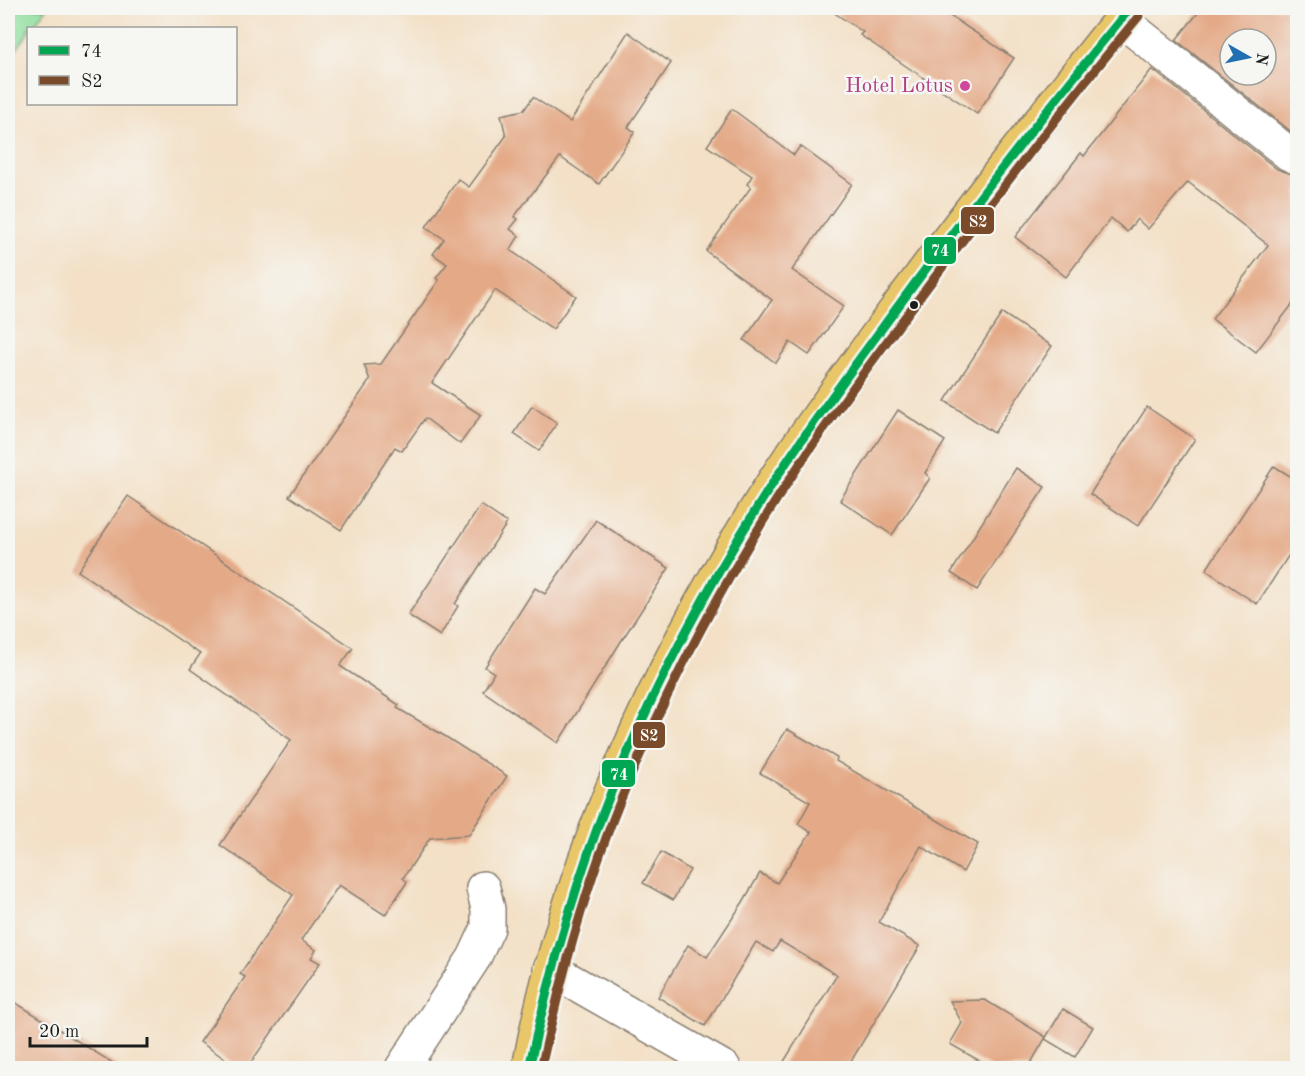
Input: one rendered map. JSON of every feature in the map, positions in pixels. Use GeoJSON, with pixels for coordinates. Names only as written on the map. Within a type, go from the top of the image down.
{"type":"FeatureCollection","features":[{"type":"Feature","properties":{"kind":"main road"},"geometry":{"type":"LineString","coordinates":[[529,1068],[550,969],[575,886],[622,763],[672,660],[730,552],[777,477],[934,257],[1125,13]]}},
{"type":"Feature","properties":{"kind":"street"},"geometry":{"type":"LineString","coordinates":[[1125,13],[1289,154],[1298,158]]}},
{"type":"Feature","properties":{"kind":"street"},"geometry":{"type":"LineString","coordinates":[[402,1068],[474,958],[488,928],[488,909],[483,888]]}},
{"type":"Feature","properties":{"kind":"street"},"geometry":{"type":"LineString","coordinates":[[550,969],[724,1068]]}},
{"type":"Feature","properties":{"kind":"green space"},"geometry":{"type":"Polygon","coordinates":[[[8,8],[47,8],[33,27],[27,27],[27,34],[12,56],[8,53],[8,8]]]}},
{"type":"Feature","properties":{"kind":"building","name":"Hotel Lotus"},"geometry":{"type":"Polygon","coordinates":[[[827,8],[938,8],[1014,58],[977,114],[860,35],[863,32],[827,8]]]}},
{"type":"Feature","properties":{"kind":"building"},"geometry":{"type":"Polygon","coordinates":[[[1202,8],[1298,8],[1298,137],[1235,87],[1278,87],[1278,27],[1218,27],[1218,73],[1176,40],[1202,8]]]}},
{"type":"Feature","properties":{"kind":"building"},"geometry":{"type":"Polygon","coordinates":[[[628,32],[671,63],[628,127],[635,132],[599,184],[560,157],[514,217],[518,219],[510,229],[519,236],[510,250],[576,296],[553,329],[495,290],[432,383],[481,415],[460,444],[425,418],[402,451],[395,447],[341,530],[289,496],[370,380],[364,365],[381,364],[439,280],[436,278],[447,264],[433,254],[444,239],[426,227],[458,179],[469,187],[506,136],[501,115],[524,110],[533,97],[570,122],[628,32]]]}},
{"type":"Feature","properties":{"kind":"building"},"geometry":{"type":"Polygon","coordinates":[[[1152,69],[1277,169],[1298,176],[1298,297],[1256,352],[1212,319],[1268,245],[1188,182],[1148,229],[1137,219],[1127,232],[1111,218],[1066,277],[1015,237],[1081,153],[1084,156],[1152,69]]]}},
{"type":"Feature","properties":{"kind":"building"},"geometry":{"type":"Polygon","coordinates":[[[732,109],[794,155],[800,146],[852,184],[792,270],[844,306],[809,355],[790,342],[776,363],[744,340],[772,300],[706,251],[751,187],[747,184],[752,176],[707,146],[732,109]]]}},
{"type":"Feature","properties":{"kind":"building"},"geometry":{"type":"Polygon","coordinates":[[[1002,313],[1052,346],[994,433],[945,401],[1002,313]]]}},
{"type":"Feature","properties":{"kind":"building"},"geometry":{"type":"Polygon","coordinates":[[[532,406],[557,423],[539,451],[514,434],[532,406]]]}},
{"type":"Feature","properties":{"kind":"building"},"geometry":{"type":"Polygon","coordinates":[[[1147,407],[1195,439],[1138,526],[1090,494],[1147,407]]]}},
{"type":"Feature","properties":{"kind":"building"},"geometry":{"type":"Polygon","coordinates":[[[898,410],[945,441],[925,473],[930,478],[892,535],[840,500],[898,410]]]}},
{"type":"Feature","properties":{"kind":"building"},"geometry":{"type":"Polygon","coordinates":[[[1274,466],[1298,481],[1298,541],[1257,604],[1206,570],[1274,466]]]}},
{"type":"Feature","properties":{"kind":"building"},"geometry":{"type":"Polygon","coordinates":[[[1016,468],[1045,487],[977,590],[951,573],[1016,468]]]}},
{"type":"Feature","properties":{"kind":"building"},"geometry":{"type":"Polygon","coordinates":[[[128,496],[353,648],[340,666],[399,705],[397,708],[507,776],[469,835],[430,838],[403,878],[407,882],[385,915],[339,885],[301,940],[316,950],[311,958],[320,963],[247,1068],[239,1068],[200,1042],[245,977],[240,974],[293,895],[220,845],[291,740],[190,669],[200,654],[78,571],[128,496]]]}},
{"type":"Feature","properties":{"kind":"building"},"geometry":{"type":"Polygon","coordinates":[[[481,505],[507,523],[455,604],[458,606],[440,636],[408,615],[481,505]]]}},
{"type":"Feature","properties":{"kind":"building"},"geometry":{"type":"Polygon","coordinates":[[[596,520],[669,568],[558,743],[483,691],[494,673],[485,667],[535,588],[545,594],[596,520]]]}},
{"type":"Feature","properties":{"kind":"building"},"geometry":{"type":"Polygon","coordinates":[[[787,729],[837,758],[836,761],[978,844],[963,872],[921,846],[879,922],[920,946],[847,1068],[780,1068],[837,975],[780,941],[773,952],[756,942],[705,1026],[658,997],[688,945],[707,957],[760,873],[777,883],[811,832],[798,824],[810,802],[760,773],[787,729]]]}},
{"type":"Feature","properties":{"kind":"building"},"geometry":{"type":"Polygon","coordinates":[[[661,852],[690,870],[673,900],[643,883],[661,852]]]}},
{"type":"Feature","properties":{"kind":"building"},"geometry":{"type":"Polygon","coordinates":[[[8,998],[121,1068],[8,1068],[8,998]]]}},
{"type":"Feature","properties":{"kind":"building"},"geometry":{"type":"Polygon","coordinates":[[[985,1000],[1046,1037],[1028,1068],[992,1068],[950,1044],[962,1023],[950,1001],[985,1000]]]}},
{"type":"Feature","properties":{"kind":"building"},"geometry":{"type":"Polygon","coordinates":[[[1063,1009],[1093,1027],[1075,1057],[1045,1039],[1063,1009]]]}},
{"type":"Feature","properties":{"kind":"transit line","name":"74"},"geometry":{"type":"LineString","coordinates":[[529,1068],[569,912],[594,836],[640,724],[713,581],[776,478],[843,381],[993,181],[1130,8]]}},
{"type":"Feature","properties":{"kind":"transit line","name":"S2"},"geometry":{"type":"LineString","coordinates":[[541,1068],[559,990],[581,914],[620,801],[652,727],[725,585],[788,482],[862,376],[1012,175],[1139,16]]}},
{"type":"Feature","properties":{"kind":"place","name":"Hotel Lotus"},"geometry":{"type":"Point","coordinates":[965,86]}}]}
